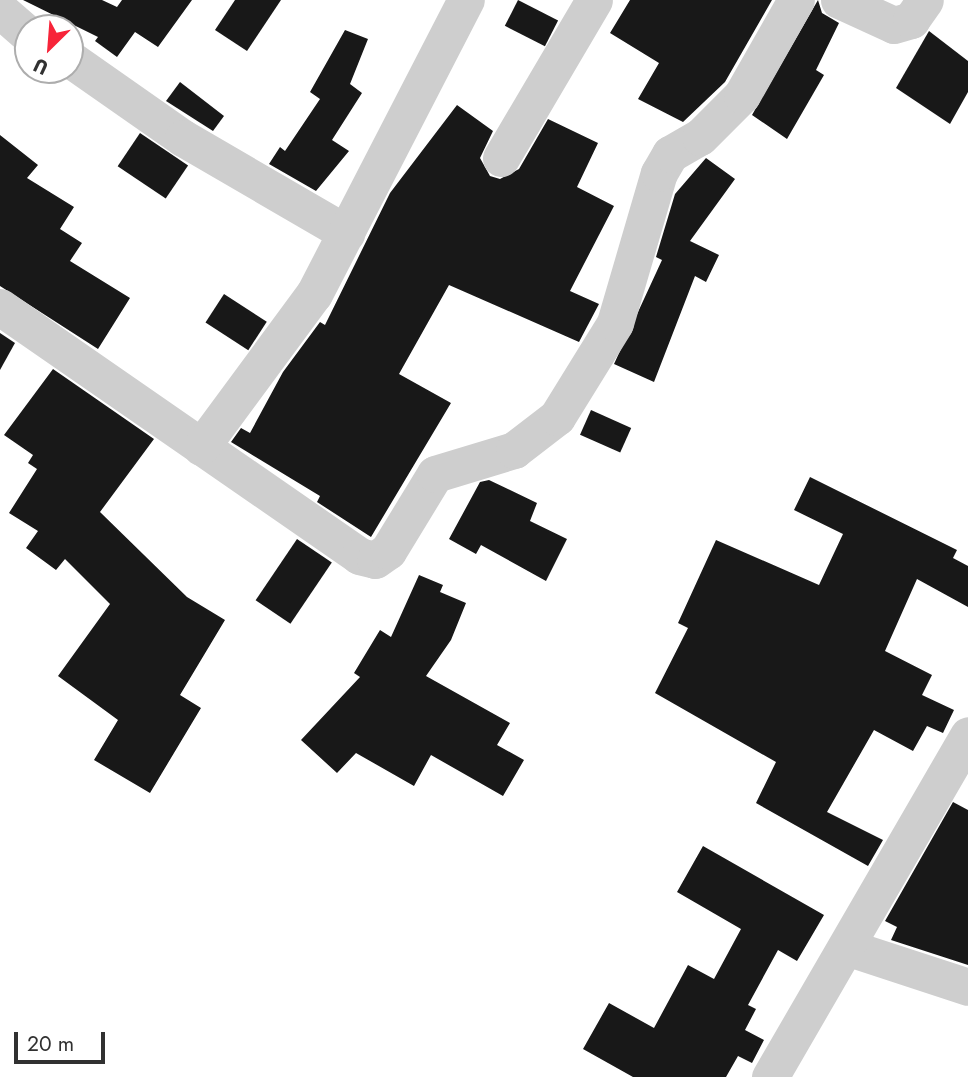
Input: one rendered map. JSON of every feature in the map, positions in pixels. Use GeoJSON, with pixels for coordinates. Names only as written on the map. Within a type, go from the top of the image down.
{"type":"FeatureCollection","features":[{"type":"Feature","properties":{"kind":"street"},"geometry":{"type":"LineString","coordinates":[[201,447],[314,295],[466,0]]}},
{"type":"Feature","properties":{"kind":"street"},"geometry":{"type":"LineString","coordinates":[[501,158],[594,0]]}},
{"type":"Feature","properties":{"kind":"street"},"geometry":{"type":"LineString","coordinates":[[0,307],[359,556],[375,559],[388,551],[435,474],[514,450],[557,417],[574,394],[620,311],[659,173],[670,154],[700,137],[742,95],[796,0]]}},
{"type":"Feature","properties":{"kind":"street"},"geometry":{"type":"LineString","coordinates":[[839,0],[894,25],[911,20],[925,0]]}},
{"type":"Feature","properties":{"kind":"street"},"geometry":{"type":"LineString","coordinates":[[0,10],[14,22]]}},
{"type":"Feature","properties":{"kind":"street"},"geometry":{"type":"LineString","coordinates":[[84,69],[183,138],[346,233]]}},
{"type":"Feature","properties":{"kind":"street"},"geometry":{"type":"LineString","coordinates":[[770,1077],[849,947],[968,736]]}},
{"type":"Feature","properties":{"kind":"street"},"geometry":{"type":"LineString","coordinates":[[849,947],[968,987]]}},
{"type":"Feature","properties":{"kind":"building"},"geometry":{"type":"Polygon","coordinates":[[[23,0],[102,0],[117,7],[122,0],[192,0],[158,47],[135,32],[117,57],[95,41],[98,37],[84,30],[84,14],[51,14],[23,0]]]}},
{"type":"Feature","properties":{"kind":"building"},"geometry":{"type":"Polygon","coordinates":[[[235,0],[281,0],[247,51],[215,30],[235,0]]]}},
{"type":"Feature","properties":{"kind":"building"},"geometry":{"type":"Polygon","coordinates":[[[518,0],[558,20],[545,46],[505,26],[518,0]]]}},
{"type":"Feature","properties":{"kind":"building"},"geometry":{"type":"Polygon","coordinates":[[[630,0],[772,0],[725,82],[683,122],[638,99],[659,63],[610,33],[630,0]]]}},
{"type":"Feature","properties":{"kind":"building"},"geometry":{"type":"Polygon","coordinates":[[[818,0],[822,13],[839,23],[816,70],[824,75],[787,139],[752,115],[818,0]]]}},
{"type":"Feature","properties":{"kind":"building"},"geometry":{"type":"Polygon","coordinates":[[[345,30],[368,39],[350,84],[362,93],[332,140],[349,151],[316,191],[269,164],[280,147],[285,151],[320,99],[310,92],[345,30]]]}},
{"type":"Feature","properties":{"kind":"building"},"geometry":{"type":"Polygon","coordinates":[[[929,31],[968,61],[968,92],[950,124],[896,88],[929,31]]]}},
{"type":"Feature","properties":{"kind":"building"},"geometry":{"type":"Polygon","coordinates":[[[180,82],[224,116],[213,131],[166,101],[180,82]]]}},
{"type":"Feature","properties":{"kind":"building"},"geometry":{"type":"Polygon","coordinates":[[[457,105],[493,131],[480,158],[490,176],[500,179],[519,169],[548,119],[598,143],[577,187],[614,206],[570,291],[599,304],[579,342],[449,285],[399,374],[451,403],[371,537],[317,502],[320,496],[231,442],[241,428],[250,433],[283,372],[320,322],[325,325],[390,193],[457,105]]]}},
{"type":"Feature","properties":{"kind":"building"},"geometry":{"type":"Polygon","coordinates":[[[140,133],[188,165],[166,199],[118,166],[140,133]]]}},
{"type":"Feature","properties":{"kind":"building"},"geometry":{"type":"Polygon","coordinates":[[[0,135],[38,165],[27,178],[74,207],[60,229],[82,243],[70,261],[130,298],[98,349],[0,286],[0,135]]]}},
{"type":"Feature","properties":{"kind":"building"},"geometry":{"type":"Polygon","coordinates":[[[706,158],[735,179],[690,241],[719,255],[706,282],[695,276],[654,382],[614,364],[662,260],[656,257],[675,194],[706,158]]]}},
{"type":"Feature","properties":{"kind":"building"},"geometry":{"type":"Polygon","coordinates":[[[224,294],[267,322],[248,350],[205,323],[224,294]]]}},
{"type":"Feature","properties":{"kind":"building"},"geometry":{"type":"Polygon","coordinates":[[[0,333],[15,343],[0,370],[0,333]]]}},
{"type":"Feature","properties":{"kind":"building"},"geometry":{"type":"Polygon","coordinates":[[[53,369],[154,439],[100,512],[187,597],[225,620],[180,695],[201,708],[150,793],[94,760],[118,720],[58,676],[110,604],[65,559],[56,570],[26,548],[38,531],[9,513],[37,469],[28,463],[33,455],[4,435],[53,369]]]}},
{"type":"Feature","properties":{"kind":"building"},"geometry":{"type":"Polygon","coordinates":[[[591,410],[631,428],[620,453],[580,435],[591,410]]]}},
{"type":"Feature","properties":{"kind":"building"},"geometry":{"type":"Polygon","coordinates":[[[810,477],[957,550],[953,558],[968,566],[968,607],[917,579],[885,651],[932,675],[922,695],[954,710],[943,733],[927,726],[913,751],[874,730],[827,812],[883,840],[868,866],[756,803],[776,762],[655,693],[688,628],[678,623],[716,540],[819,585],[843,534],[794,510],[810,477]]]}},
{"type":"Feature","properties":{"kind":"building"},"geometry":{"type":"Polygon","coordinates":[[[489,480],[537,503],[530,521],[567,539],[546,581],[481,545],[476,554],[449,539],[480,482],[489,480]]]}},
{"type":"Feature","properties":{"kind":"building"},"geometry":{"type":"Polygon","coordinates":[[[297,539],[332,562],[290,624],[256,600],[297,539]]]}},
{"type":"Feature","properties":{"kind":"building"},"geometry":{"type":"Polygon","coordinates":[[[419,575],[443,585],[440,592],[466,603],[451,640],[426,676],[510,723],[497,745],[524,760],[503,796],[431,755],[414,786],[356,753],[337,773],[301,740],[360,677],[354,673],[380,630],[391,637],[419,575]]]}},
{"type":"Feature","properties":{"kind":"building"},"geometry":{"type":"Polygon","coordinates":[[[953,802],[968,810],[968,965],[891,940],[897,927],[885,921],[953,802]]]}},
{"type":"Feature","properties":{"kind":"building"},"geometry":{"type":"Polygon","coordinates":[[[703,846],[824,915],[797,961],[778,950],[748,1005],[756,1009],[745,1030],[764,1040],[752,1063],[738,1056],[726,1077],[633,1077],[583,1049],[609,1003],[654,1028],[688,965],[714,979],[741,929],[677,892],[703,846]]]}}]}
